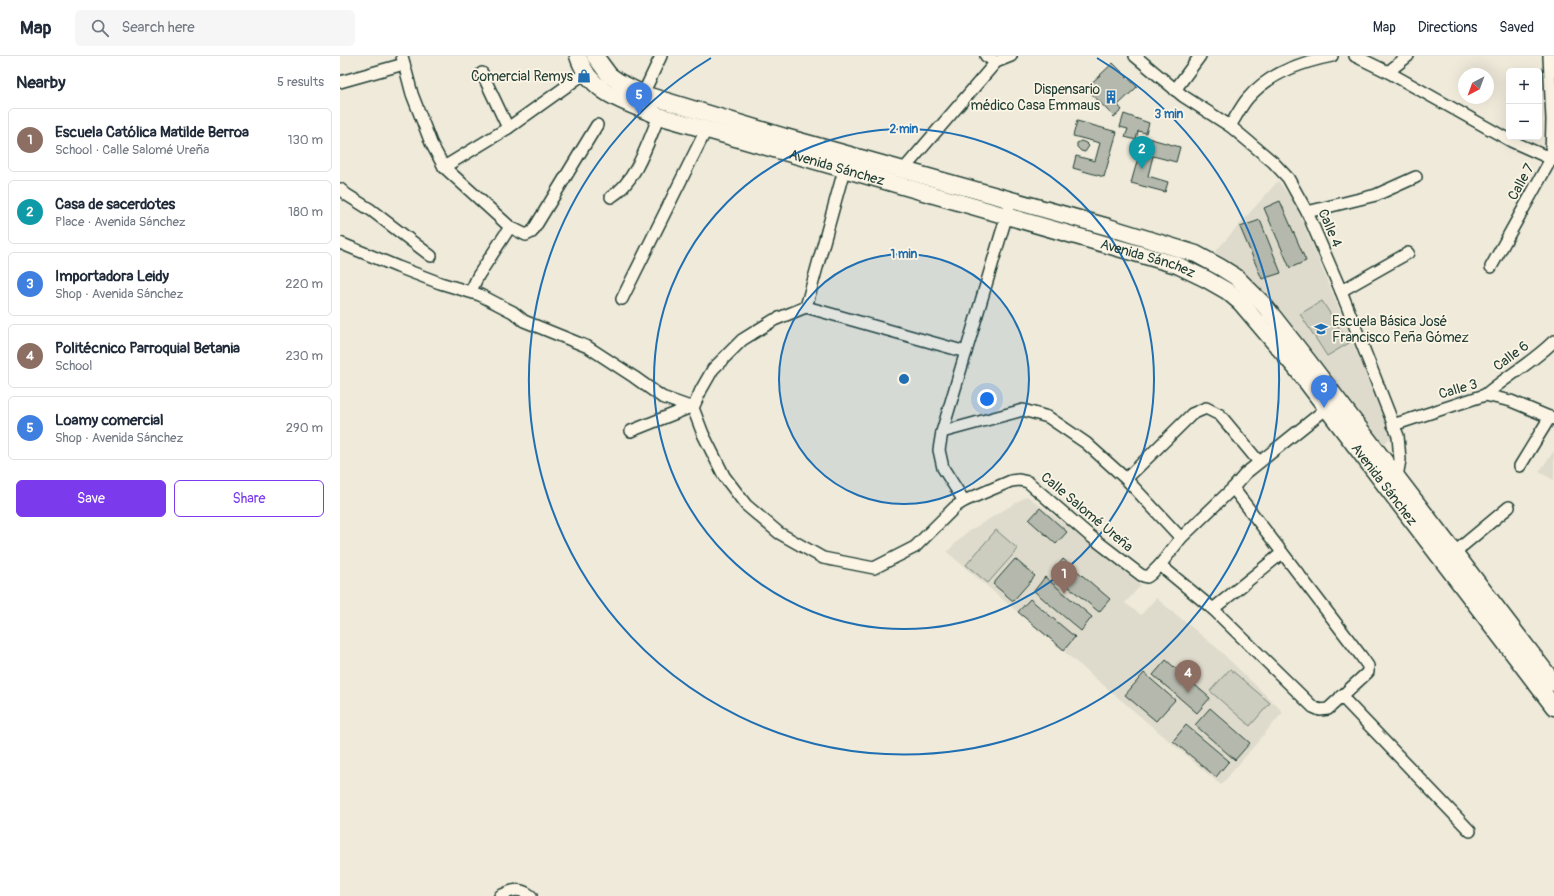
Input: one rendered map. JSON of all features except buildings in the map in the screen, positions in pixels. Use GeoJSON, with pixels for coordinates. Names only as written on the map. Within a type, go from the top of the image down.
{"type":"FeatureCollection","features":[{"type":"Feature","properties":{"kind":"street","name":"Avenida Sánchez"},"geometry":{"type":"LineString","coordinates":[[578,56],[585,74],[608,95],[659,116],[1177,265],[1227,291],[1241,303],[1296,368],[1332,404],[1397,476],[1554,683]]}},
{"type":"Feature","properties":{"kind":"street","name":"Avenida Sánchez"},"geometry":{"type":"LineString","coordinates":[[595,56],[609,75],[642,94],[785,137],[1108,227],[1196,254],[1220,266],[1236,277],[1264,306],[1392,494],[1554,707]]}},
{"type":"Feature","properties":{"kind":"street"},"geometry":{"type":"LineString","coordinates":[[642,94],[661,56]]}},
{"type":"Feature","properties":{"kind":"street"},"geometry":{"type":"LineString","coordinates":[[986,56],[996,62]]}},
{"type":"Feature","properties":{"kind":"street"},"geometry":{"type":"LineString","coordinates":[[904,169],[996,62],[1011,56]]}},
{"type":"Feature","properties":{"kind":"street","name":"Calle 4"},"geometry":{"type":"LineString","coordinates":[[1135,56],[1183,96],[1230,126],[1273,162],[1288,178],[1307,212],[1398,436],[1400,460],[1392,494]]}},
{"type":"Feature","properties":{"kind":"street"},"geometry":{"type":"LineString","coordinates":[[1175,90],[1200,56]]}},
{"type":"Feature","properties":{"kind":"street"},"geometry":{"type":"LineString","coordinates":[[1230,126],[1248,98],[1267,80],[1279,73],[1305,63],[1332,56]]}},
{"type":"Feature","properties":{"kind":"street"},"geometry":{"type":"LineString","coordinates":[[1355,56],[1388,72],[1511,142],[1552,160]]}},
{"type":"Feature","properties":{"kind":"street"},"geometry":{"type":"LineString","coordinates":[[1388,72],[1408,56]]}},
{"type":"Feature","properties":{"kind":"street","name":"Calle 7"},"geometry":{"type":"LineString","coordinates":[[1491,267],[1552,160],[1549,56]]}},
{"type":"Feature","properties":{"kind":"street"},"geometry":{"type":"LineString","coordinates":[[340,82],[403,60],[412,94],[432,143],[444,167],[510,227],[526,235],[532,232],[597,125]]}},
{"type":"Feature","properties":{"kind":"street"},"geometry":{"type":"LineString","coordinates":[[482,73],[508,128]]}},
{"type":"Feature","properties":{"kind":"street"},"geometry":{"type":"LineString","coordinates":[[444,167],[508,128],[585,74]]}},
{"type":"Feature","properties":{"kind":"street"},"geometry":{"type":"LineString","coordinates":[[611,197],[619,192],[630,178],[659,116]]}},
{"type":"Feature","properties":{"kind":"street"},"geometry":{"type":"LineString","coordinates":[[622,299],[706,130]]}},
{"type":"Feature","properties":{"kind":"street"},"geometry":{"type":"LineString","coordinates":[[806,307],[844,170]]}},
{"type":"Feature","properties":{"kind":"street"},"geometry":{"type":"LineString","coordinates":[[1307,212],[1376,195],[1416,177]]}},
{"type":"Feature","properties":{"kind":"street"},"geometry":{"type":"LineString","coordinates":[[340,188],[343,192],[371,210],[431,256]]}},
{"type":"Feature","properties":{"kind":"street"},"geometry":{"type":"LineString","coordinates":[[964,501],[943,468],[939,450],[942,432],[1011,201]]}},
{"type":"Feature","properties":{"kind":"street"},"geometry":{"type":"LineString","coordinates":[[471,291],[478,276],[510,227]]}},
{"type":"Feature","properties":{"kind":"street"},"geometry":{"type":"LineString","coordinates":[[1106,244],[1108,227]]}},
{"type":"Feature","properties":{"kind":"street"},"geometry":{"type":"LineString","coordinates":[[340,243],[398,268],[440,283],[471,291],[513,312],[524,321],[588,347],[634,376],[662,397],[692,408]]}},
{"type":"Feature","properties":{"kind":"street"},"geometry":{"type":"LineString","coordinates":[[1340,292],[1408,253]]}},
{"type":"Feature","properties":{"kind":"street"},"geometry":{"type":"LineString","coordinates":[[631,431],[692,408],[713,368],[742,340],[774,320],[806,307],[966,352]]}},
{"type":"Feature","properties":{"kind":"street","name":"Calle 6"},"geometry":{"type":"LineString","coordinates":[[1485,395],[1518,371],[1554,341]]}},
{"type":"Feature","properties":{"kind":"street","name":"Calle 3"},"geometry":{"type":"LineString","coordinates":[[1393,425],[1485,395],[1511,401],[1552,418]]}},
{"type":"Feature","properties":{"kind":"street","name":"Calle Salomé Ureña"},"geometry":{"type":"LineString","coordinates":[[692,408],[724,476],[746,505],[779,533],[823,558],[874,568],[915,548],[955,507],[964,501],[1011,481],[1019,480],[1028,482],[1089,535],[1141,575],[1147,577],[1160,565],[1181,538],[1233,488],[1246,473],[1332,404]]}},
{"type":"Feature","properties":{"kind":"street"},"geometry":{"type":"LineString","coordinates":[[1126,479],[1192,414],[1206,408],[1220,415],[1259,462]]}},
{"type":"Feature","properties":{"kind":"street"},"geometry":{"type":"LineString","coordinates":[[942,432],[1023,410],[1048,417],[1086,443],[1126,479],[1181,538]]}},
{"type":"Feature","properties":{"kind":"street"},"geometry":{"type":"LineString","coordinates":[[1520,466],[1552,418]]}},
{"type":"Feature","properties":{"kind":"street"},"geometry":{"type":"LineString","coordinates":[[1160,565],[1213,609],[1312,707],[1320,710],[1328,709],[1368,672],[1368,666],[1233,488]]}},
{"type":"Feature","properties":{"kind":"street"},"geometry":{"type":"LineString","coordinates":[[1455,552],[1509,507]]}},
{"type":"Feature","properties":{"kind":"street"},"geometry":{"type":"LineString","coordinates":[[1213,609],[1282,553]]}},
{"type":"Feature","properties":{"kind":"street"},"geometry":{"type":"LineString","coordinates":[[1341,696],[1470,831]]}},
{"type":"Feature","properties":{"kind":"street"},"geometry":{"type":"LineString","coordinates":[[500,896],[512,890],[524,891],[531,896]]}},
{"type":"Feature","properties":{"kind":"shaded area","name":"Escuela Básica José Francisco Peña Gómez"},"geometry":{"type":"Polygon","coordinates":[[[1278,181],[1294,201],[1392,436],[1383,445],[1279,308],[1252,281],[1215,252],[1278,181]]]}},
{"type":"Feature","properties":{"kind":"shaded area"},"geometry":{"type":"Polygon","coordinates":[[[1322,301],[1349,343],[1327,356],[1300,314],[1322,301]]]}},
{"type":"Feature","properties":{"kind":"shaded area"},"geometry":{"type":"Polygon","coordinates":[[[1554,451],[1554,480],[1539,472],[1554,451]]]}},
{"type":"Feature","properties":{"kind":"shaded area"},"geometry":{"type":"Polygon","coordinates":[[[1027,496],[1090,543],[1141,585],[1125,603],[1141,615],[1156,598],[1218,649],[1283,712],[1221,785],[947,552],[966,533],[1027,496]]]}},
{"type":"Feature","properties":{"kind":"shaded area"},"geometry":{"type":"Polygon","coordinates":[[[996,530],[1018,549],[988,583],[966,565],[996,530]]]}},
{"type":"Feature","properties":{"kind":"shaded area"},"geometry":{"type":"Polygon","coordinates":[[[1230,669],[1270,703],[1250,726],[1210,691],[1230,669]]]}},
{"type":"Feature","properties":{"kind":"place","name":"Comercial Remys"},"geometry":{"type":"Point","coordinates":[584,76]}},
{"type":"Feature","properties":{"kind":"place","name":"Dispensario médico Casa Emmaus"},"geometry":{"type":"Point","coordinates":[1111,97]}},
{"type":"Feature","properties":{"kind":"place","name":"Loamy comercial"},"geometry":{"type":"Point","coordinates":[639,115]}},
{"type":"Feature","properties":{"kind":"place","name":"Casa de sacerdotes"},"geometry":{"type":"Point","coordinates":[1142,169]}},
{"type":"Feature","properties":{"kind":"place","name":"Escuela Básica José Francisco Peña Gómez"},"geometry":{"type":"Point","coordinates":[1321,329]}},
{"type":"Feature","properties":{"kind":"place","name":"Importadora Leidy"},"geometry":{"type":"Point","coordinates":[1324,408]}},
{"type":"Feature","properties":{"kind":"place","name":"Escuela Católica Matilde Berroa"},"geometry":{"type":"Point","coordinates":[1064,594]}},
{"type":"Feature","properties":{"kind":"place","name":"Politécnico Parroquial Betania"},"geometry":{"type":"Point","coordinates":[1188,693]}}]}
